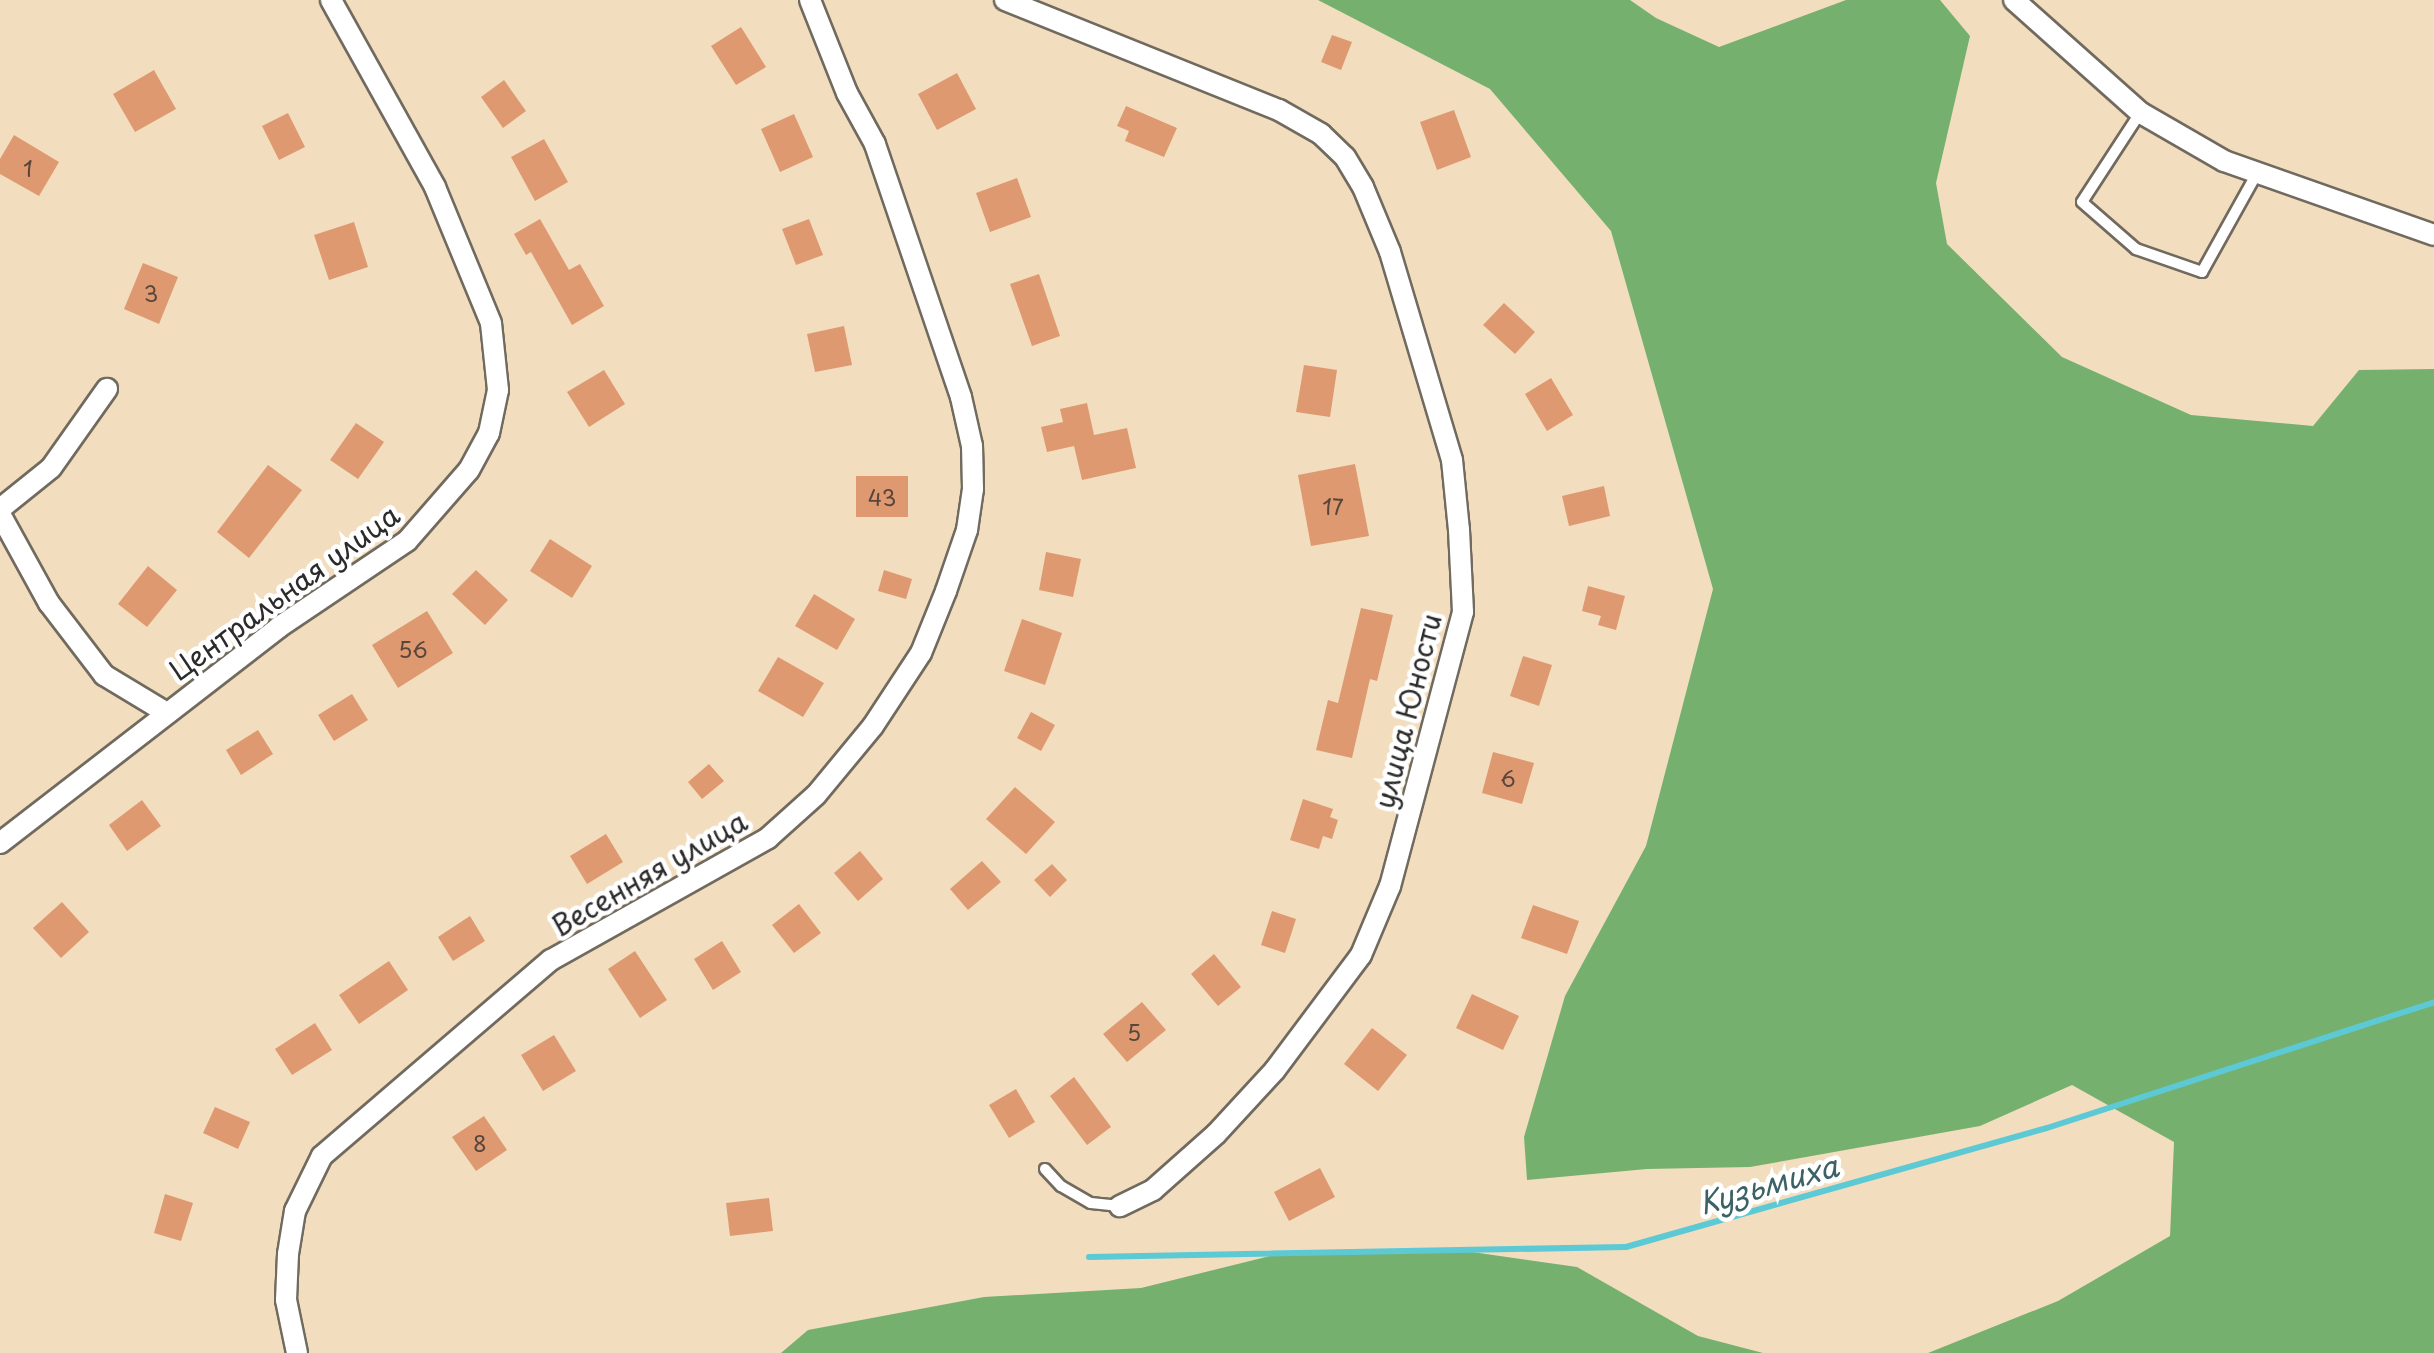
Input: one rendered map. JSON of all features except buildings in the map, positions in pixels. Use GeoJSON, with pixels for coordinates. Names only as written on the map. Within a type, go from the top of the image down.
{"type":"FeatureCollection","features":[{"type":"Feature","properties":{"kind":"street","name":"Центральная улица"},"geometry":{"type":"LineString","coordinates":[[0,844],[279,627],[407,541],[469,470],[489,432],[498,390],[491,323],[435,187],[331,0]]}},
{"type":"Feature","properties":{"kind":"street","name":"Весенняя улица"},"geometry":{"type":"LineString","coordinates":[[297,1353],[286,1300],[288,1254],[295,1211],[322,1156],[551,960],[768,838],[804,806],[872,726],[921,653],[946,590],[967,530],[973,489],[972,446],[961,397],[875,144],[847,93],[810,0]]}},
{"type":"Feature","properties":{"kind":"street","name":"улица Юности"},"geometry":{"type":"LineString","coordinates":[[1005,0],[1279,110],[1321,134],[1345,157],[1363,186],[1390,252],[1452,460],[1459,530],[1463,612],[1390,886],[1361,955],[1275,1070],[1216,1134],[1153,1190],[1120,1206]]}},
{"type":"Feature","properties":{"kind":"street"},"geometry":{"type":"LineString","coordinates":[[2014,0],[2141,112],[2256,175],[2434,235]]}},
{"type":"Feature","properties":{"kind":"street"},"geometry":{"type":"LineString","coordinates":[[107,389],[51,468],[0,511],[50,603],[104,675],[167,713]]}},
{"type":"Feature","properties":{"kind":"lane"},"geometry":{"type":"LineString","coordinates":[[2141,112],[2082,202],[2136,248],[2202,272],[2256,175]]}},
{"type":"Feature","properties":{"kind":"lane"},"geometry":{"type":"LineString","coordinates":[[1045,1169],[1061,1186],[1091,1204],[1120,1206]]}},
{"type":"Feature","properties":{"kind":"green space"},"geometry":{"type":"Polygon","coordinates":[[[1318,0],[1630,0],[1656,18],[1719,47],[1846,0],[1940,0],[1970,36],[1936,183],[1947,244],[2062,357],[2191,415],[2313,426],[2359,370],[2434,369],[2434,1353],[1928,1353],[2058,1301],[2170,1236],[2174,1142],[2072,1085],[1980,1126],[1750,1167],[1647,1169],[1527,1180],[1524,1137],[1565,996],[1646,846],[1713,589],[1611,231],[1490,89],[1318,0]]]}},
{"type":"Feature","properties":{"kind":"green space"},"geometry":{"type":"Polygon","coordinates":[[[1465,1251],[1577,1267],[1698,1336],[1763,1353],[781,1353],[808,1330],[984,1297],[1141,1288],[1282,1253],[1465,1251]]]}},
{"type":"Feature","properties":{"kind":"waterway","name":"Кузьмиха"},"geometry":{"type":"LineString","coordinates":[[1089,1257],[1626,1247],[2047,1128],[2434,1002]]}}]}
